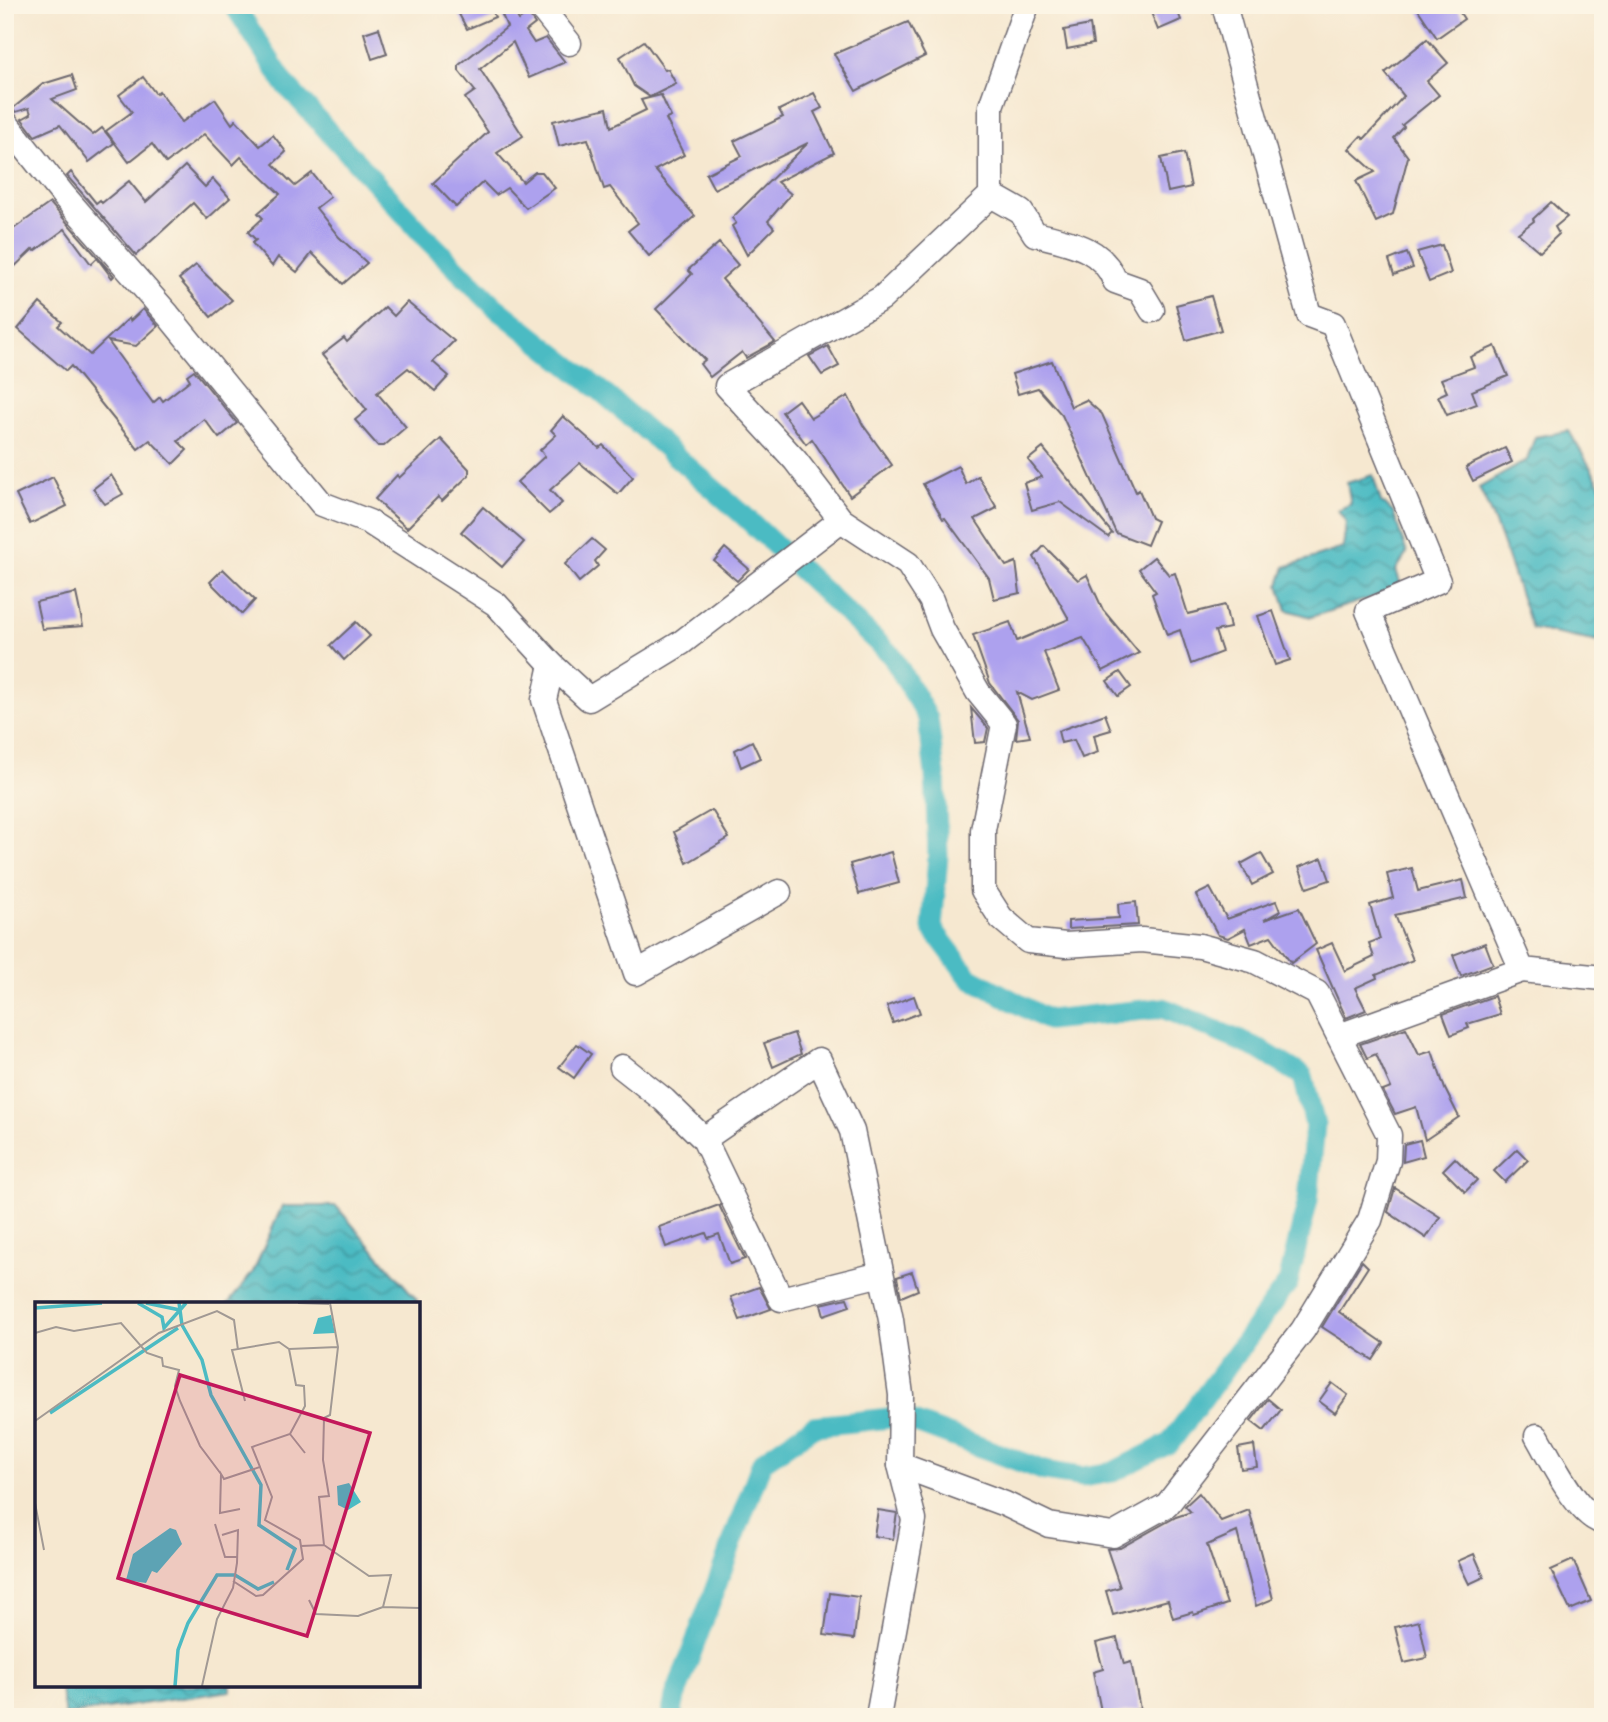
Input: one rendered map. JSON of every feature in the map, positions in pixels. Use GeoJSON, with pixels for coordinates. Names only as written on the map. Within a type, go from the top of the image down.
{"type":"FeatureCollection","features":[{"type":"Feature","properties":{"kind":"street"},"geometry":{"type":"LineString","coordinates":[[539,5],[569,43]]}},
{"type":"Feature","properties":{"kind":"street"},"geometry":{"type":"LineString","coordinates":[[900,1465],[1005,1504],[1049,1525],[1113,1535],[1167,1505],[1303,1330],[1370,1220],[1388,1161],[1389,1135],[1318,993],[1255,961],[1200,946],[1142,940],[1066,945],[1028,941],[1001,918],[983,890],[983,830],[1004,724],[978,692],[942,629],[931,600],[908,564],[841,520],[795,460],[727,386],[882,298],[992,195],[991,106],[1027,5]]}},
{"type":"Feature","properties":{"kind":"street"},"geometry":{"type":"LineString","coordinates":[[1224,5],[1308,315],[1333,324],[1438,581],[1368,611],[1522,970]]}},
{"type":"Feature","properties":{"kind":"street"},"geometry":{"type":"LineString","coordinates":[[5,122],[64,196],[168,315],[322,505],[369,522],[496,604],[552,665],[589,699],[681,643],[841,520]]}},
{"type":"Feature","properties":{"kind":"street"},"geometry":{"type":"LineString","coordinates":[[992,195],[1021,212],[1035,234],[1075,243],[1096,254],[1109,266],[1115,281],[1140,290],[1152,310]]}},
{"type":"Feature","properties":{"kind":"street"},"geometry":{"type":"LineString","coordinates":[[552,665],[544,700],[636,974],[779,892]]}},
{"type":"Feature","properties":{"kind":"street"},"geometry":{"type":"LineString","coordinates":[[1339,1036],[1522,970],[1603,978]]}},
{"type":"Feature","properties":{"kind":"street"},"geometry":{"type":"LineString","coordinates":[[704,1139],[819,1060],[852,1131],[881,1274],[901,1395],[900,1465],[914,1520],[878,1717]]}},
{"type":"Feature","properties":{"kind":"street"},"geometry":{"type":"LineString","coordinates":[[622,1067],[664,1100],[704,1139],[781,1299],[881,1274]]}},
{"type":"Feature","properties":{"kind":"street"},"geometry":{"type":"LineString","coordinates":[[1537,1436],[1576,1499],[1594,1520],[1603,1521]]}},
{"type":"Feature","properties":{"kind":"water"},"geometry":{"type":"Polygon","coordinates":[[[1569,431],[1603,489],[1603,643],[1532,629],[1501,540],[1479,488],[1527,460],[1535,437],[1569,431]]]}},
{"type":"Feature","properties":{"kind":"water"},"geometry":{"type":"Polygon","coordinates":[[[1373,475],[1381,502],[1393,512],[1407,553],[1396,570],[1402,588],[1311,617],[1287,610],[1279,585],[1285,567],[1343,548],[1346,522],[1338,510],[1351,504],[1347,483],[1373,475]]]}},
{"type":"Feature","properties":{"kind":"water"},"geometry":{"type":"Polygon","coordinates":[[[282,1206],[336,1206],[417,1300],[230,1302],[253,1272],[282,1206]]]}},
{"type":"Feature","properties":{"kind":"water"},"geometry":{"type":"Polygon","coordinates":[[[60,1687],[231,1687],[231,1691],[65,1715],[60,1687]]]}},
{"type":"Feature","properties":{"kind":"building"},"geometry":{"type":"Polygon","coordinates":[[[454,5],[489,5],[495,17],[467,29],[454,5]]]}},
{"type":"Feature","properties":{"kind":"building"},"geometry":{"type":"Polygon","coordinates":[[[498,5],[510,5],[519,20],[528,14],[535,24],[526,31],[534,43],[546,38],[565,62],[529,78],[513,42],[480,69],[523,136],[497,153],[523,182],[535,172],[542,172],[555,188],[526,208],[507,188],[496,195],[483,182],[456,207],[433,183],[488,132],[465,98],[475,91],[459,71],[459,65],[507,27],[498,5]]]}},
{"type":"Feature","properties":{"kind":"building"},"geometry":{"type":"Polygon","coordinates":[[[1148,5],[1175,5],[1181,20],[1158,30],[1148,5]]]}},
{"type":"Feature","properties":{"kind":"building"},"geometry":{"type":"Polygon","coordinates":[[[1415,5],[1455,5],[1464,19],[1437,38],[1415,5]]]}},
{"type":"Feature","properties":{"kind":"building"},"geometry":{"type":"Polygon","coordinates":[[[908,22],[925,56],[856,91],[834,54],[908,22]]]}},
{"type":"Feature","properties":{"kind":"building"},"geometry":{"type":"Polygon","coordinates":[[[1090,25],[1093,44],[1067,49],[1064,30],[1090,25]]]}},
{"type":"Feature","properties":{"kind":"building"},"geometry":{"type":"Polygon","coordinates":[[[379,28],[387,54],[372,59],[364,33],[379,28]]]}},
{"type":"Feature","properties":{"kind":"building"},"geometry":{"type":"Polygon","coordinates":[[[1427,39],[1448,63],[1427,81],[1439,95],[1402,125],[1404,127],[1394,138],[1408,157],[1393,214],[1376,222],[1356,181],[1375,172],[1349,149],[1361,136],[1364,139],[1404,96],[1385,73],[1427,39]]]}},
{"type":"Feature","properties":{"kind":"building"},"geometry":{"type":"Polygon","coordinates":[[[644,41],[665,70],[668,69],[676,84],[650,97],[634,86],[620,57],[644,41]]]}},
{"type":"Feature","properties":{"kind":"building"},"geometry":{"type":"Polygon","coordinates":[[[72,75],[77,90],[52,99],[93,135],[102,128],[114,143],[89,162],[60,125],[35,136],[22,119],[31,114],[29,108],[16,112],[12,109],[43,84],[72,75]]]}},
{"type":"Feature","properties":{"kind":"building"},"geometry":{"type":"Polygon","coordinates":[[[143,77],[156,94],[159,91],[182,122],[215,99],[232,124],[236,120],[260,146],[273,135],[286,152],[273,164],[295,186],[312,173],[330,197],[316,208],[339,237],[367,263],[343,284],[312,253],[297,272],[278,257],[272,266],[252,243],[256,240],[248,232],[263,218],[258,213],[280,194],[241,157],[233,165],[204,134],[166,163],[152,144],[129,162],[106,131],[132,112],[119,95],[143,77]]]}},
{"type":"Feature","properties":{"kind":"building"},"geometry":{"type":"Polygon","coordinates":[[[814,93],[822,108],[814,112],[834,153],[777,182],[791,194],[768,221],[774,228],[747,255],[732,226],[736,223],[732,218],[808,143],[714,189],[706,174],[742,156],[734,141],[783,117],[779,110],[814,93]]]}},
{"type":"Feature","properties":{"kind":"building"},"geometry":{"type":"Polygon","coordinates":[[[661,95],[671,117],[666,119],[684,155],[655,170],[695,216],[649,256],[628,231],[638,223],[610,187],[604,189],[588,139],[559,146],[553,121],[607,108],[611,127],[646,110],[641,100],[661,95]]]}},
{"type":"Feature","properties":{"kind":"building"},"geometry":{"type":"Polygon","coordinates":[[[1184,153],[1191,187],[1168,192],[1161,158],[1184,153]]]}},
{"type":"Feature","properties":{"kind":"building"},"geometry":{"type":"Polygon","coordinates":[[[185,166],[205,187],[213,179],[230,198],[207,219],[193,203],[136,255],[67,176],[71,172],[96,203],[100,200],[102,203],[129,181],[146,202],[185,166]]]}},
{"type":"Feature","properties":{"kind":"building"},"geometry":{"type":"Polygon","coordinates":[[[1551,202],[1567,217],[1555,227],[1559,234],[1540,252],[1518,233],[1534,221],[1551,202]]]}},
{"type":"Feature","properties":{"kind":"building"},"geometry":{"type":"Polygon","coordinates":[[[50,203],[114,276],[112,278],[97,258],[91,264],[65,229],[35,251],[33,249],[5,276],[5,235],[50,203]]]}},
{"type":"Feature","properties":{"kind":"building"},"geometry":{"type":"Polygon","coordinates":[[[719,243],[738,265],[722,279],[775,342],[746,358],[742,352],[710,377],[700,364],[705,360],[656,309],[692,274],[688,270],[719,243]]]}},
{"type":"Feature","properties":{"kind":"building"},"geometry":{"type":"Polygon","coordinates":[[[1442,245],[1451,273],[1429,282],[1417,252],[1442,245]]]}},
{"type":"Feature","properties":{"kind":"building"},"geometry":{"type":"Polygon","coordinates":[[[1407,253],[1413,268],[1394,275],[1389,260],[1407,253]]]}},
{"type":"Feature","properties":{"kind":"building"},"geometry":{"type":"Polygon","coordinates":[[[196,265],[232,300],[211,317],[179,279],[196,265]]]}},
{"type":"Feature","properties":{"kind":"building"},"geometry":{"type":"Polygon","coordinates":[[[1211,296],[1221,330],[1186,340],[1176,305],[1211,296]]]}},
{"type":"Feature","properties":{"kind":"building"},"geometry":{"type":"Polygon","coordinates":[[[407,302],[454,341],[433,362],[449,376],[435,391],[408,368],[377,393],[406,427],[384,446],[378,446],[355,420],[367,410],[322,355],[344,338],[347,342],[385,307],[394,316],[407,302]]]}},
{"type":"Feature","properties":{"kind":"building"},"geometry":{"type":"Polygon","coordinates":[[[40,303],[62,322],[58,326],[90,355],[129,318],[130,321],[143,309],[158,326],[136,346],[108,341],[153,403],[160,397],[163,401],[190,380],[187,375],[194,370],[237,423],[219,438],[204,419],[178,441],[187,450],[173,464],[150,440],[138,449],[71,366],[66,371],[18,329],[40,303]]]}},
{"type":"Feature","properties":{"kind":"building"},"geometry":{"type":"Polygon","coordinates":[[[828,346],[839,366],[822,375],[809,356],[828,346]]]}},
{"type":"Feature","properties":{"kind":"building"},"geometry":{"type":"Polygon","coordinates":[[[1495,346],[1508,376],[1472,391],[1477,404],[1447,415],[1438,396],[1447,392],[1441,379],[1474,367],[1470,357],[1495,346]]]}},
{"type":"Feature","properties":{"kind":"building"},"geometry":{"type":"Polygon","coordinates":[[[1052,361],[1071,407],[1086,400],[1102,414],[1136,492],[1139,490],[1151,518],[1157,521],[1147,545],[1116,533],[1062,415],[1038,388],[1018,394],[1012,374],[1052,361]]]}},
{"type":"Feature","properties":{"kind":"building"},"geometry":{"type":"Polygon","coordinates":[[[848,396],[863,425],[892,465],[850,496],[812,439],[806,444],[782,412],[798,400],[811,418],[848,396]]]}},
{"type":"Feature","properties":{"kind":"building"},"geometry":{"type":"Polygon","coordinates":[[[563,416],[599,448],[603,445],[633,477],[618,494],[580,463],[550,490],[562,503],[549,514],[517,482],[545,456],[540,450],[556,435],[551,430],[563,416]]]}},
{"type":"Feature","properties":{"kind":"building"},"geometry":{"type":"Polygon","coordinates":[[[441,439],[469,469],[469,475],[442,501],[438,497],[407,528],[375,499],[397,475],[399,478],[441,439]]]}},
{"type":"Feature","properties":{"kind":"building"},"geometry":{"type":"Polygon","coordinates":[[[1043,448],[1112,533],[1108,537],[1060,502],[1032,510],[1024,483],[1042,477],[1028,460],[1043,448]]]}},
{"type":"Feature","properties":{"kind":"building"},"geometry":{"type":"Polygon","coordinates":[[[1505,448],[1512,462],[1473,481],[1466,467],[1505,448]]]}},
{"type":"Feature","properties":{"kind":"building"},"geometry":{"type":"Polygon","coordinates":[[[958,466],[966,484],[978,476],[997,508],[975,519],[1006,566],[1016,562],[1020,593],[994,599],[989,578],[945,518],[943,519],[923,484],[958,466]]]}},
{"type":"Feature","properties":{"kind":"building"},"geometry":{"type":"Polygon","coordinates":[[[111,475],[123,494],[105,504],[93,489],[111,475]]]}},
{"type":"Feature","properties":{"kind":"building"},"geometry":{"type":"Polygon","coordinates":[[[53,477],[67,506],[30,524],[16,495],[53,477]]]}},
{"type":"Feature","properties":{"kind":"building"},"geometry":{"type":"Polygon","coordinates":[[[483,507],[524,542],[502,567],[461,532],[483,507]]]}},
{"type":"Feature","properties":{"kind":"building"},"geometry":{"type":"Polygon","coordinates":[[[592,539],[605,550],[595,561],[598,566],[579,582],[565,564],[592,539]]]}},
{"type":"Feature","properties":{"kind":"building"},"geometry":{"type":"Polygon","coordinates":[[[1044,546],[1078,580],[1087,575],[1103,610],[1139,653],[1103,671],[1083,638],[1044,652],[1059,690],[1032,700],[1017,692],[1030,737],[1016,739],[1018,720],[990,683],[973,635],[1010,622],[1017,641],[1069,619],[1034,557],[1044,546]]]}},
{"type":"Feature","properties":{"kind":"building"},"geometry":{"type":"Polygon","coordinates":[[[725,548],[749,569],[737,581],[714,561],[725,548]]]}},
{"type":"Feature","properties":{"kind":"building"},"geometry":{"type":"Polygon","coordinates":[[[1154,557],[1169,575],[1175,573],[1188,614],[1225,605],[1230,628],[1215,631],[1222,652],[1191,664],[1180,630],[1167,635],[1152,594],[1156,592],[1139,569],[1154,557]]]}},
{"type":"Feature","properties":{"kind":"building"},"geometry":{"type":"Polygon","coordinates":[[[223,569],[255,600],[242,614],[210,582],[223,569]]]}},
{"type":"Feature","properties":{"kind":"building"},"geometry":{"type":"Polygon","coordinates":[[[76,593],[83,626],[42,629],[36,602],[76,593]]]}},
{"type":"Feature","properties":{"kind":"building"},"geometry":{"type":"Polygon","coordinates":[[[1273,611],[1290,660],[1275,665],[1258,616],[1273,611]]]}},
{"type":"Feature","properties":{"kind":"building"},"geometry":{"type":"Polygon","coordinates":[[[356,622],[370,636],[344,660],[331,645],[356,622]]]}},
{"type":"Feature","properties":{"kind":"building"},"geometry":{"type":"Polygon","coordinates":[[[1120,672],[1131,687],[1118,696],[1107,681],[1120,672]]]}},
{"type":"Feature","properties":{"kind":"building"},"geometry":{"type":"Polygon","coordinates":[[[971,708],[988,728],[985,742],[975,743],[971,708]]]}},
{"type":"Feature","properties":{"kind":"building"},"geometry":{"type":"Polygon","coordinates":[[[1105,714],[1111,730],[1094,735],[1098,752],[1082,758],[1074,740],[1061,743],[1058,731],[1105,714]]]}},
{"type":"Feature","properties":{"kind":"building"},"geometry":{"type":"Polygon","coordinates":[[[752,741],[760,758],[741,767],[735,750],[752,741]]]}},
{"type":"Feature","properties":{"kind":"building"},"geometry":{"type":"Polygon","coordinates":[[[712,810],[729,838],[687,863],[674,832],[712,810]]]}},
{"type":"Feature","properties":{"kind":"building"},"geometry":{"type":"Polygon","coordinates":[[[891,852],[899,883],[859,894],[850,864],[891,852]]]}},
{"type":"Feature","properties":{"kind":"building"},"geometry":{"type":"Polygon","coordinates":[[[1261,853],[1273,874],[1252,885],[1241,864],[1261,853]]]}},
{"type":"Feature","properties":{"kind":"building"},"geometry":{"type":"Polygon","coordinates":[[[1322,858],[1330,880],[1307,888],[1299,867],[1322,858]]]}},
{"type":"Feature","properties":{"kind":"building"},"geometry":{"type":"Polygon","coordinates":[[[1412,868],[1418,891],[1463,880],[1467,898],[1395,915],[1413,960],[1376,975],[1377,978],[1355,988],[1366,1010],[1346,1018],[1316,950],[1332,943],[1345,971],[1374,957],[1369,943],[1380,939],[1370,905],[1393,898],[1387,874],[1412,868]]]}},
{"type":"Feature","properties":{"kind":"building"},"geometry":{"type":"Polygon","coordinates":[[[1210,888],[1227,919],[1276,901],[1280,911],[1264,920],[1299,908],[1316,944],[1291,963],[1271,936],[1251,944],[1245,929],[1228,938],[1218,935],[1196,895],[1210,888]]]}},
{"type":"Feature","properties":{"kind":"building"},"geometry":{"type":"Polygon","coordinates":[[[1136,902],[1138,925],[1068,929],[1068,921],[1119,918],[1118,904],[1136,902]]]}},
{"type":"Feature","properties":{"kind":"building"},"geometry":{"type":"Polygon","coordinates":[[[1485,943],[1493,964],[1461,976],[1453,955],[1485,943]]]}},
{"type":"Feature","properties":{"kind":"building"},"geometry":{"type":"Polygon","coordinates":[[[914,996],[920,1013],[893,1023],[887,1006],[914,996]]]}},
{"type":"Feature","properties":{"kind":"building"},"geometry":{"type":"Polygon","coordinates":[[[1494,996],[1500,1014],[1467,1024],[1469,1028],[1451,1035],[1443,1014],[1494,996]]]}},
{"type":"Feature","properties":{"kind":"building"},"geometry":{"type":"Polygon","coordinates":[[[1406,1028],[1419,1055],[1432,1051],[1445,1089],[1459,1117],[1425,1140],[1416,1107],[1395,1114],[1383,1091],[1391,1088],[1376,1054],[1367,1058],[1360,1044],[1406,1028]]]}},
{"type":"Feature","properties":{"kind":"building"},"geometry":{"type":"Polygon","coordinates":[[[794,1033],[801,1054],[773,1067],[764,1043],[794,1033]]]}},
{"type":"Feature","properties":{"kind":"building"},"geometry":{"type":"Polygon","coordinates":[[[577,1044],[591,1054],[574,1078],[559,1067],[577,1044]]]}},
{"type":"Feature","properties":{"kind":"building"},"geometry":{"type":"Polygon","coordinates":[[[1420,1140],[1424,1156],[1403,1162],[1404,1144],[1420,1140]]]}},
{"type":"Feature","properties":{"kind":"building"},"geometry":{"type":"Polygon","coordinates":[[[1517,1149],[1528,1160],[1505,1182],[1494,1171],[1517,1149]]]}},
{"type":"Feature","properties":{"kind":"building"},"geometry":{"type":"Polygon","coordinates":[[[1455,1158],[1477,1180],[1465,1192],[1443,1170],[1455,1158]]]}},
{"type":"Feature","properties":{"kind":"building"},"geometry":{"type":"Polygon","coordinates":[[[1395,1188],[1440,1217],[1426,1238],[1388,1212],[1395,1188]]]}},
{"type":"Feature","properties":{"kind":"building"},"geometry":{"type":"Polygon","coordinates":[[[719,1205],[745,1259],[730,1264],[719,1234],[708,1238],[706,1233],[666,1247],[659,1227],[719,1205]]]}},
{"type":"Feature","properties":{"kind":"building"},"geometry":{"type":"Polygon","coordinates":[[[1362,1261],[1368,1267],[1339,1312],[1384,1343],[1373,1360],[1322,1327],[1362,1261]]]}},
{"type":"Feature","properties":{"kind":"building"},"geometry":{"type":"Polygon","coordinates":[[[912,1272],[918,1290],[901,1297],[897,1277],[912,1272]]]}},
{"type":"Feature","properties":{"kind":"building"},"geometry":{"type":"Polygon","coordinates":[[[759,1287],[771,1309],[740,1320],[731,1297],[759,1287]]]}},
{"type":"Feature","properties":{"kind":"building"},"geometry":{"type":"Polygon","coordinates":[[[847,1298],[850,1306],[824,1315],[821,1304],[847,1298]]]}},
{"type":"Feature","properties":{"kind":"building"},"geometry":{"type":"Polygon","coordinates":[[[1332,1383],[1348,1395],[1335,1413],[1319,1401],[1332,1383]]]}},
{"type":"Feature","properties":{"kind":"building"},"geometry":{"type":"Polygon","coordinates":[[[1268,1399],[1281,1410],[1264,1431],[1251,1421],[1268,1399]]]}},
{"type":"Feature","properties":{"kind":"building"},"geometry":{"type":"Polygon","coordinates":[[[1254,1445],[1257,1467],[1241,1469],[1238,1448],[1254,1445]]]}},
{"type":"Feature","properties":{"kind":"building"},"geometry":{"type":"Polygon","coordinates":[[[1199,1493],[1221,1521],[1249,1510],[1273,1599],[1256,1606],[1237,1532],[1207,1545],[1227,1604],[1194,1615],[1193,1612],[1173,1618],[1168,1600],[1113,1615],[1106,1591],[1120,1587],[1107,1549],[1120,1548],[1176,1517],[1191,1512],[1185,1506],[1199,1493]]]}},
{"type":"Feature","properties":{"kind":"building"},"geometry":{"type":"Polygon","coordinates":[[[878,1510],[897,1513],[893,1539],[874,1536],[878,1510]]]}},
{"type":"Feature","properties":{"kind":"building"},"geometry":{"type":"Polygon","coordinates":[[[1474,1554],[1484,1577],[1469,1584],[1458,1561],[1474,1554]]]}},
{"type":"Feature","properties":{"kind":"building"},"geometry":{"type":"Polygon","coordinates":[[[1573,1560],[1591,1601],[1570,1610],[1551,1570],[1573,1560]]]}},
{"type":"Feature","properties":{"kind":"building"},"geometry":{"type":"Polygon","coordinates":[[[830,1593],[859,1597],[854,1639],[824,1635],[830,1593]]]}},
{"type":"Feature","properties":{"kind":"building"},"geometry":{"type":"Polygon","coordinates":[[[1419,1621],[1427,1658],[1404,1663],[1395,1627],[1419,1621]]]}},
{"type":"Feature","properties":{"kind":"building"},"geometry":{"type":"Polygon","coordinates":[[[1117,1638],[1124,1664],[1131,1662],[1140,1709],[1102,1716],[1093,1672],[1103,1669],[1096,1643],[1117,1638]]]}},
{"type":"Feature","properties":{"kind":"waterway"},"geometry":{"type":"LineString","coordinates":[[234,5],[285,84],[425,237],[494,306],[601,391],[742,514],[892,656],[928,718],[935,774],[938,856],[932,928],[969,977],[1048,1020],[1163,1008],[1259,1049],[1303,1076],[1315,1125],[1308,1200],[1288,1283],[1170,1443],[1113,1472],[1082,1477],[1045,1471],[900,1417],[814,1426],[762,1462],[675,1697],[671,1717]]}}]}
